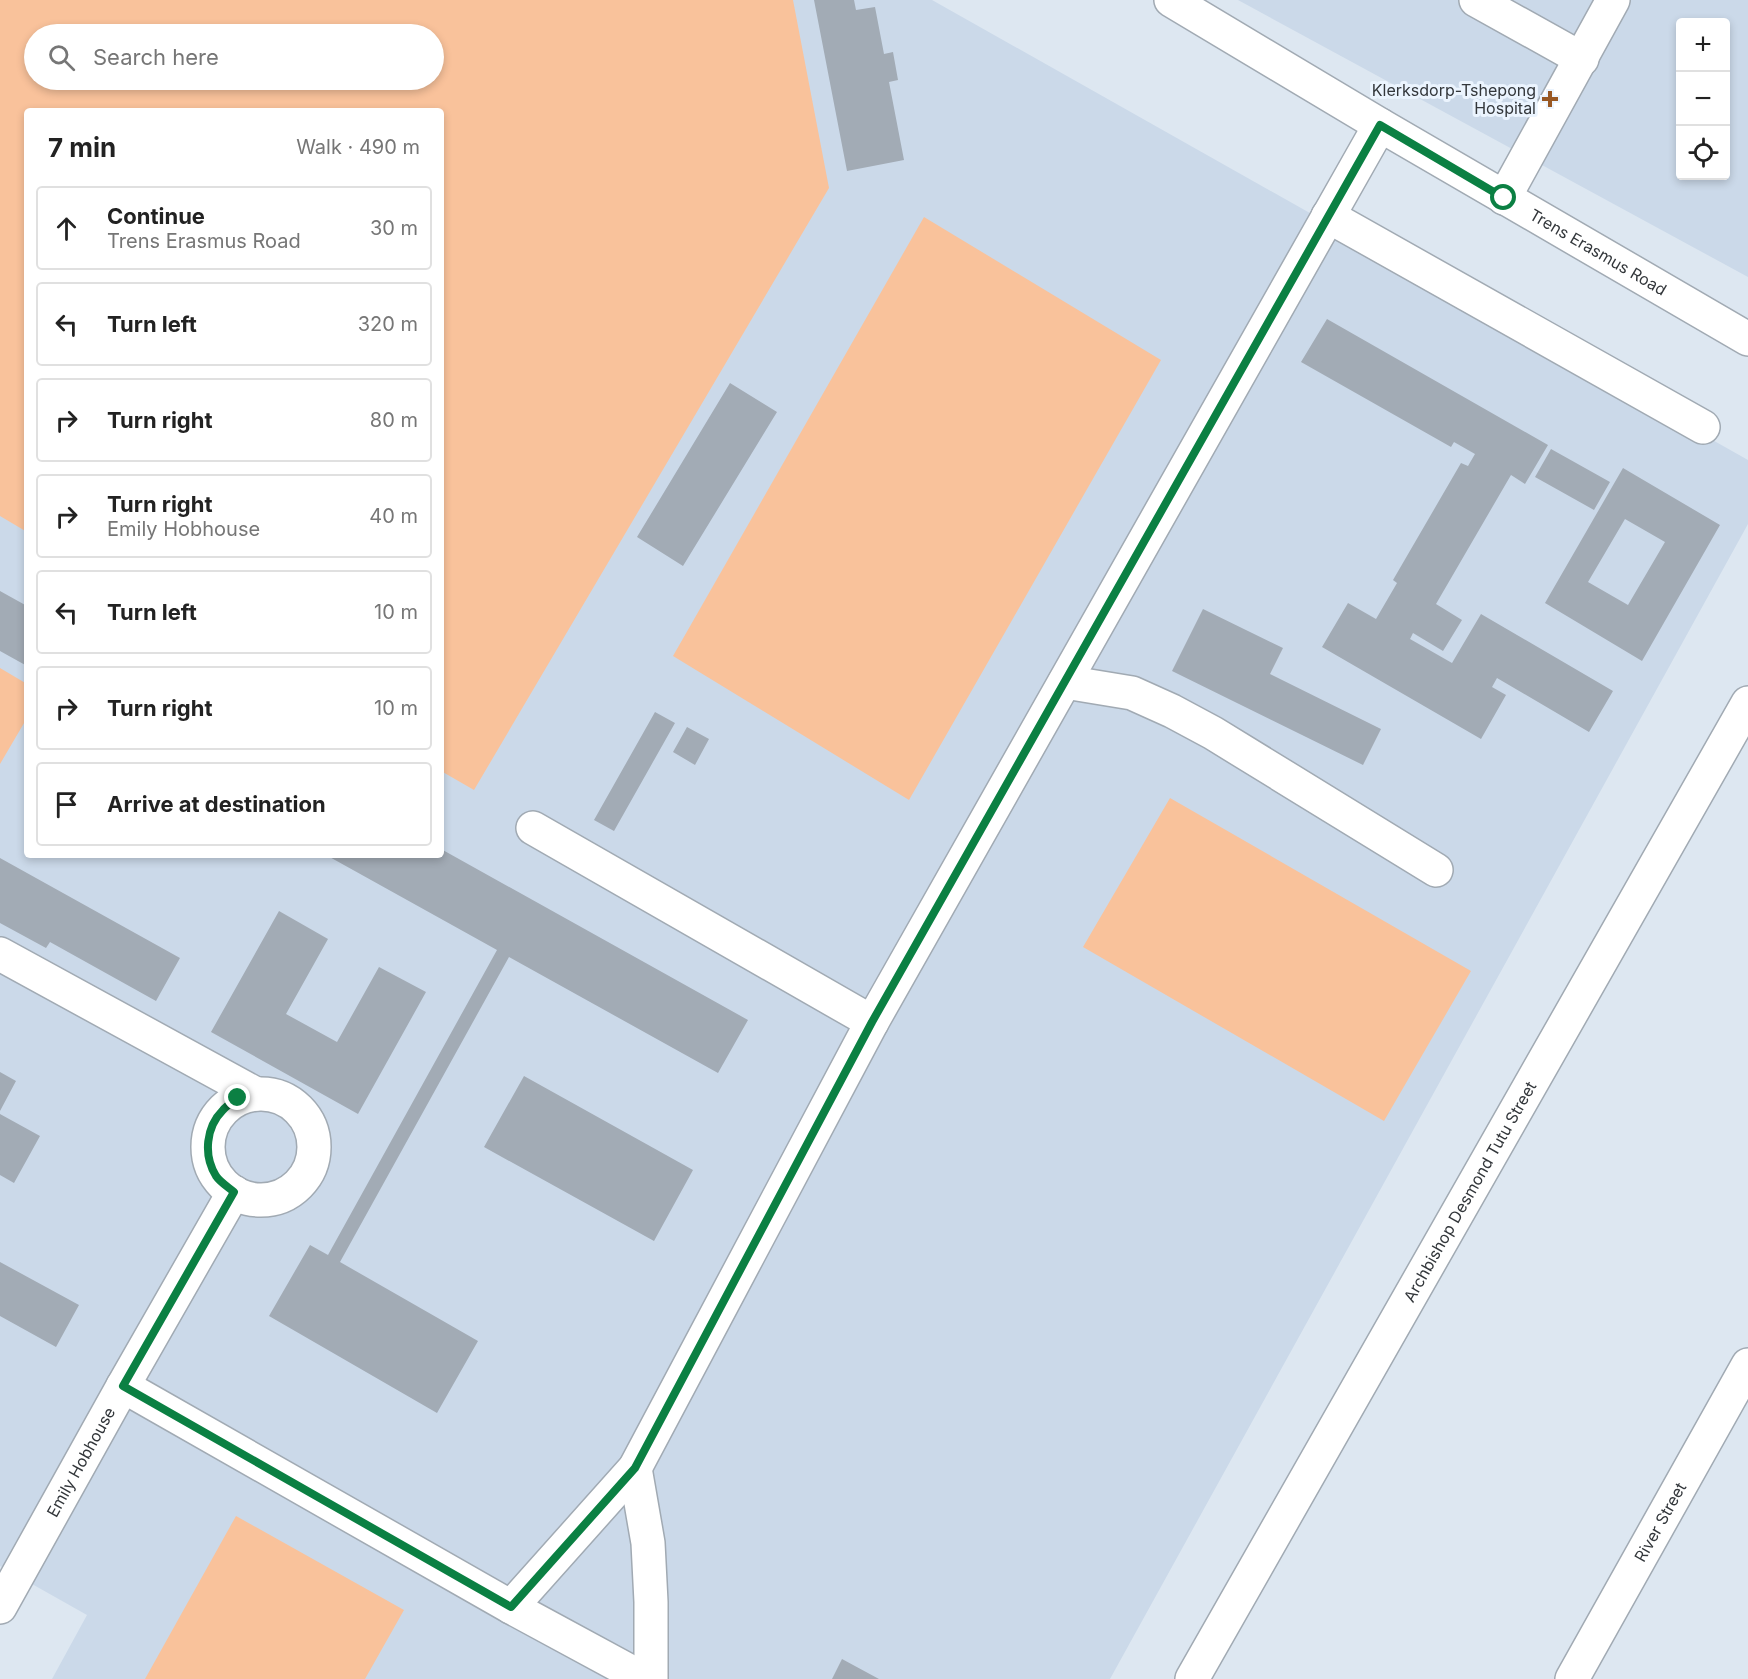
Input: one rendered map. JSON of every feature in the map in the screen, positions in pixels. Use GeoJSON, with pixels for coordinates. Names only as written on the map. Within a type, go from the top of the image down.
{"type":"FeatureCollection","features":[{"type":"Feature","properties":{"kind":"street","name":"Trens Erasmus Road"},"geometry":{"type":"LineString","coordinates":[[1171,0],[1504,198],[1748,339]]}},
{"type":"Feature","properties":{"kind":"street"},"geometry":{"type":"LineString","coordinates":[[1476,0],[1582,59]]}},
{"type":"Feature","properties":{"kind":"street"},"geometry":{"type":"LineString","coordinates":[[1504,198],[1613,0]]}},
{"type":"Feature","properties":{"kind":"street"},"geometry":{"type":"LineString","coordinates":[[511,1607],[635,1468],[872,1022],[1380,125]]}},
{"type":"Feature","properties":{"kind":"street"},"geometry":{"type":"LineString","coordinates":[[1328,216],[1703,427]]}},
{"type":"Feature","properties":{"kind":"street"},"geometry":{"type":"LineString","coordinates":[[1065,682],[1132,693],[1172,711],[1213,733],[1436,870]]}},
{"type":"Feature","properties":{"kind":"street","name":"Archbishop Desmond Tutu Street"},"geometry":{"type":"LineString","coordinates":[[1192,1679],[1748,704]]}},
{"type":"Feature","properties":{"kind":"street"},"geometry":{"type":"LineString","coordinates":[[532,828],[872,1022]]}},
{"type":"Feature","properties":{"kind":"street"},"geometry":{"type":"LineString","coordinates":[[0,954],[256,1094]]}},
{"type":"Feature","properties":{"kind":"street"},"geometry":{"type":"LineString","coordinates":[[256,1094],[280,1097],[300,1110],[312,1129],[315,1152],[308,1174],[292,1192],[270,1200],[251,1198],[234,1192],[217,1178],[209,1161],[207,1142],[212,1124],[223,1109],[238,1098],[256,1094]]}},
{"type":"Feature","properties":{"kind":"street","name":"Emily Hobhouse"},"geometry":{"type":"LineString","coordinates":[[0,1607],[234,1192]]}},
{"type":"Feature","properties":{"kind":"street","name":"River Street"},"geometry":{"type":"LineString","coordinates":[[1572,1679],[1748,1365]]}},
{"type":"Feature","properties":{"kind":"street"},"geometry":{"type":"LineString","coordinates":[[123,1386],[511,1607],[644,1679]]}},
{"type":"Feature","properties":{"kind":"street"},"geometry":{"type":"LineString","coordinates":[[635,1468],[648,1543],[651,1679]]}},
{"type":"Feature","properties":{"kind":"shaded area"},"geometry":{"type":"Polygon","coordinates":[[[0,0],[932,0],[1748,460],[1748,524],[1110,1679],[52,1679],[87,1615],[0,1566],[0,0]]]}},
{"type":"Feature","properties":{"kind":"shaded area"},"geometry":{"type":"Polygon","coordinates":[[[0,0],[793,0],[829,188],[474,790],[444,773],[444,108],[24,108],[24,530],[0,516],[0,0]]]}},
{"type":"Feature","properties":{"kind":"shaded area","name":"Klerksdorp-Tshepong Hospital"},"geometry":{"type":"Polygon","coordinates":[[[1238,0],[1748,0],[1748,277],[1238,0]]]}},
{"type":"Feature","properties":{"kind":"shaded area"},"geometry":{"type":"Polygon","coordinates":[[[924,217],[1161,360],[909,800],[673,656],[924,217]]]}},
{"type":"Feature","properties":{"kind":"shaded area"},"geometry":{"type":"Polygon","coordinates":[[[0,668],[24,682],[24,723],[0,764],[0,668]]]}},
{"type":"Feature","properties":{"kind":"shaded area"},"geometry":{"type":"Polygon","coordinates":[[[1170,798],[1471,971],[1384,1121],[1083,947],[1170,798]]]}},
{"type":"Feature","properties":{"kind":"shaded area"},"geometry":{"type":"Polygon","coordinates":[[[236,1516],[404,1610],[365,1679],[145,1679],[236,1516]]]}},
{"type":"Feature","properties":{"kind":"building"},"geometry":{"type":"Polygon","coordinates":[[[814,0],[854,0],[856,10],[875,7],[884,54],[893,52],[898,80],[889,82],[904,160],[847,171],[814,0]]]}},
{"type":"Feature","properties":{"kind":"building"},"geometry":{"type":"Polygon","coordinates":[[[1327,319],[1548,445],[1525,484],[1511,475],[1436,604],[1462,620],[1443,651],[1413,633],[1410,639],[1452,663],[1481,614],[1613,691],[1589,732],[1497,678],[1492,687],[1506,695],[1481,739],[1322,647],[1348,603],[1376,619],[1397,583],[1393,580],[1461,463],[1468,466],[1475,454],[1454,442],[1451,447],[1301,362],[1327,319]]]}},
{"type":"Feature","properties":{"kind":"building"},"geometry":{"type":"Polygon","coordinates":[[[730,383],[777,412],[683,566],[637,537],[730,383]]]}},
{"type":"Feature","properties":{"kind":"building"},"geometry":{"type":"Polygon","coordinates":[[[1551,449],[1610,482],[1594,510],[1535,477],[1551,449]]]}},
{"type":"Feature","properties":{"kind":"building"},"geometry":{"type":"Polygon","coordinates":[[[1623,468],[1720,525],[1642,661],[1545,603],[1623,468]],[[1625,519],[1588,582],[1628,605],[1665,542],[1625,519]]]}},
{"type":"Feature","properties":{"kind":"building"},"geometry":{"type":"Polygon","coordinates":[[[0,591],[24,604],[24,664],[0,651],[0,591]]]}},
{"type":"Feature","properties":{"kind":"building"},"geometry":{"type":"Polygon","coordinates":[[[1203,609],[1283,648],[1270,674],[1381,729],[1363,765],[1172,671],[1203,609]]]}},
{"type":"Feature","properties":{"kind":"building"},"geometry":{"type":"Polygon","coordinates":[[[655,712],[675,723],[614,831],[594,820],[655,712]]]}},
{"type":"Feature","properties":{"kind":"building"},"geometry":{"type":"Polygon","coordinates":[[[687,727],[709,739],[695,765],[673,752],[687,727]]]}},
{"type":"Feature","properties":{"kind":"building"},"geometry":{"type":"Polygon","coordinates":[[[444,851],[748,1020],[718,1073],[509,957],[340,1262],[478,1341],[437,1413],[269,1316],[310,1245],[328,1255],[497,950],[331,858],[444,858],[444,851]]]}},
{"type":"Feature","properties":{"kind":"building"},"geometry":{"type":"Polygon","coordinates":[[[0,858],[180,958],[156,1001],[50,942],[46,948],[0,923],[0,858]]]}},
{"type":"Feature","properties":{"kind":"building"},"geometry":{"type":"Polygon","coordinates":[[[279,911],[328,939],[286,1014],[337,1042],[379,967],[426,992],[358,1114],[211,1032],[279,911]]]}},
{"type":"Feature","properties":{"kind":"building"},"geometry":{"type":"Polygon","coordinates":[[[0,1072],[16,1081],[0,1111],[0,1072]]]}},
{"type":"Feature","properties":{"kind":"building"},"geometry":{"type":"Polygon","coordinates":[[[524,1076],[693,1170],[654,1241],[484,1147],[524,1076]]]}},
{"type":"Feature","properties":{"kind":"building"},"geometry":{"type":"Polygon","coordinates":[[[0,1114],[40,1136],[14,1183],[0,1175],[0,1114]]]}},
{"type":"Feature","properties":{"kind":"building"},"geometry":{"type":"Polygon","coordinates":[[[0,1262],[79,1305],[56,1347],[0,1316],[0,1262]]]}},
{"type":"Feature","properties":{"kind":"building"},"geometry":{"type":"Polygon","coordinates":[[[842,1659],[879,1679],[832,1679],[842,1659]]]}},
{"type":"Feature","properties":{"kind":"place","name":"Klerksdorp-Tshepong Hospital"},"geometry":{"type":"Point","coordinates":[1550,99]}},
{"type":"Feature","properties":{"kind":"route"},"geometry":{"type":"LineString","coordinates":[[238,1098],[223,1109],[212,1124],[207,1142],[209,1161],[217,1178],[234,1192],[123,1386],[511,1607],[635,1468],[872,1022],[1380,125],[1504,198]]}}]}
